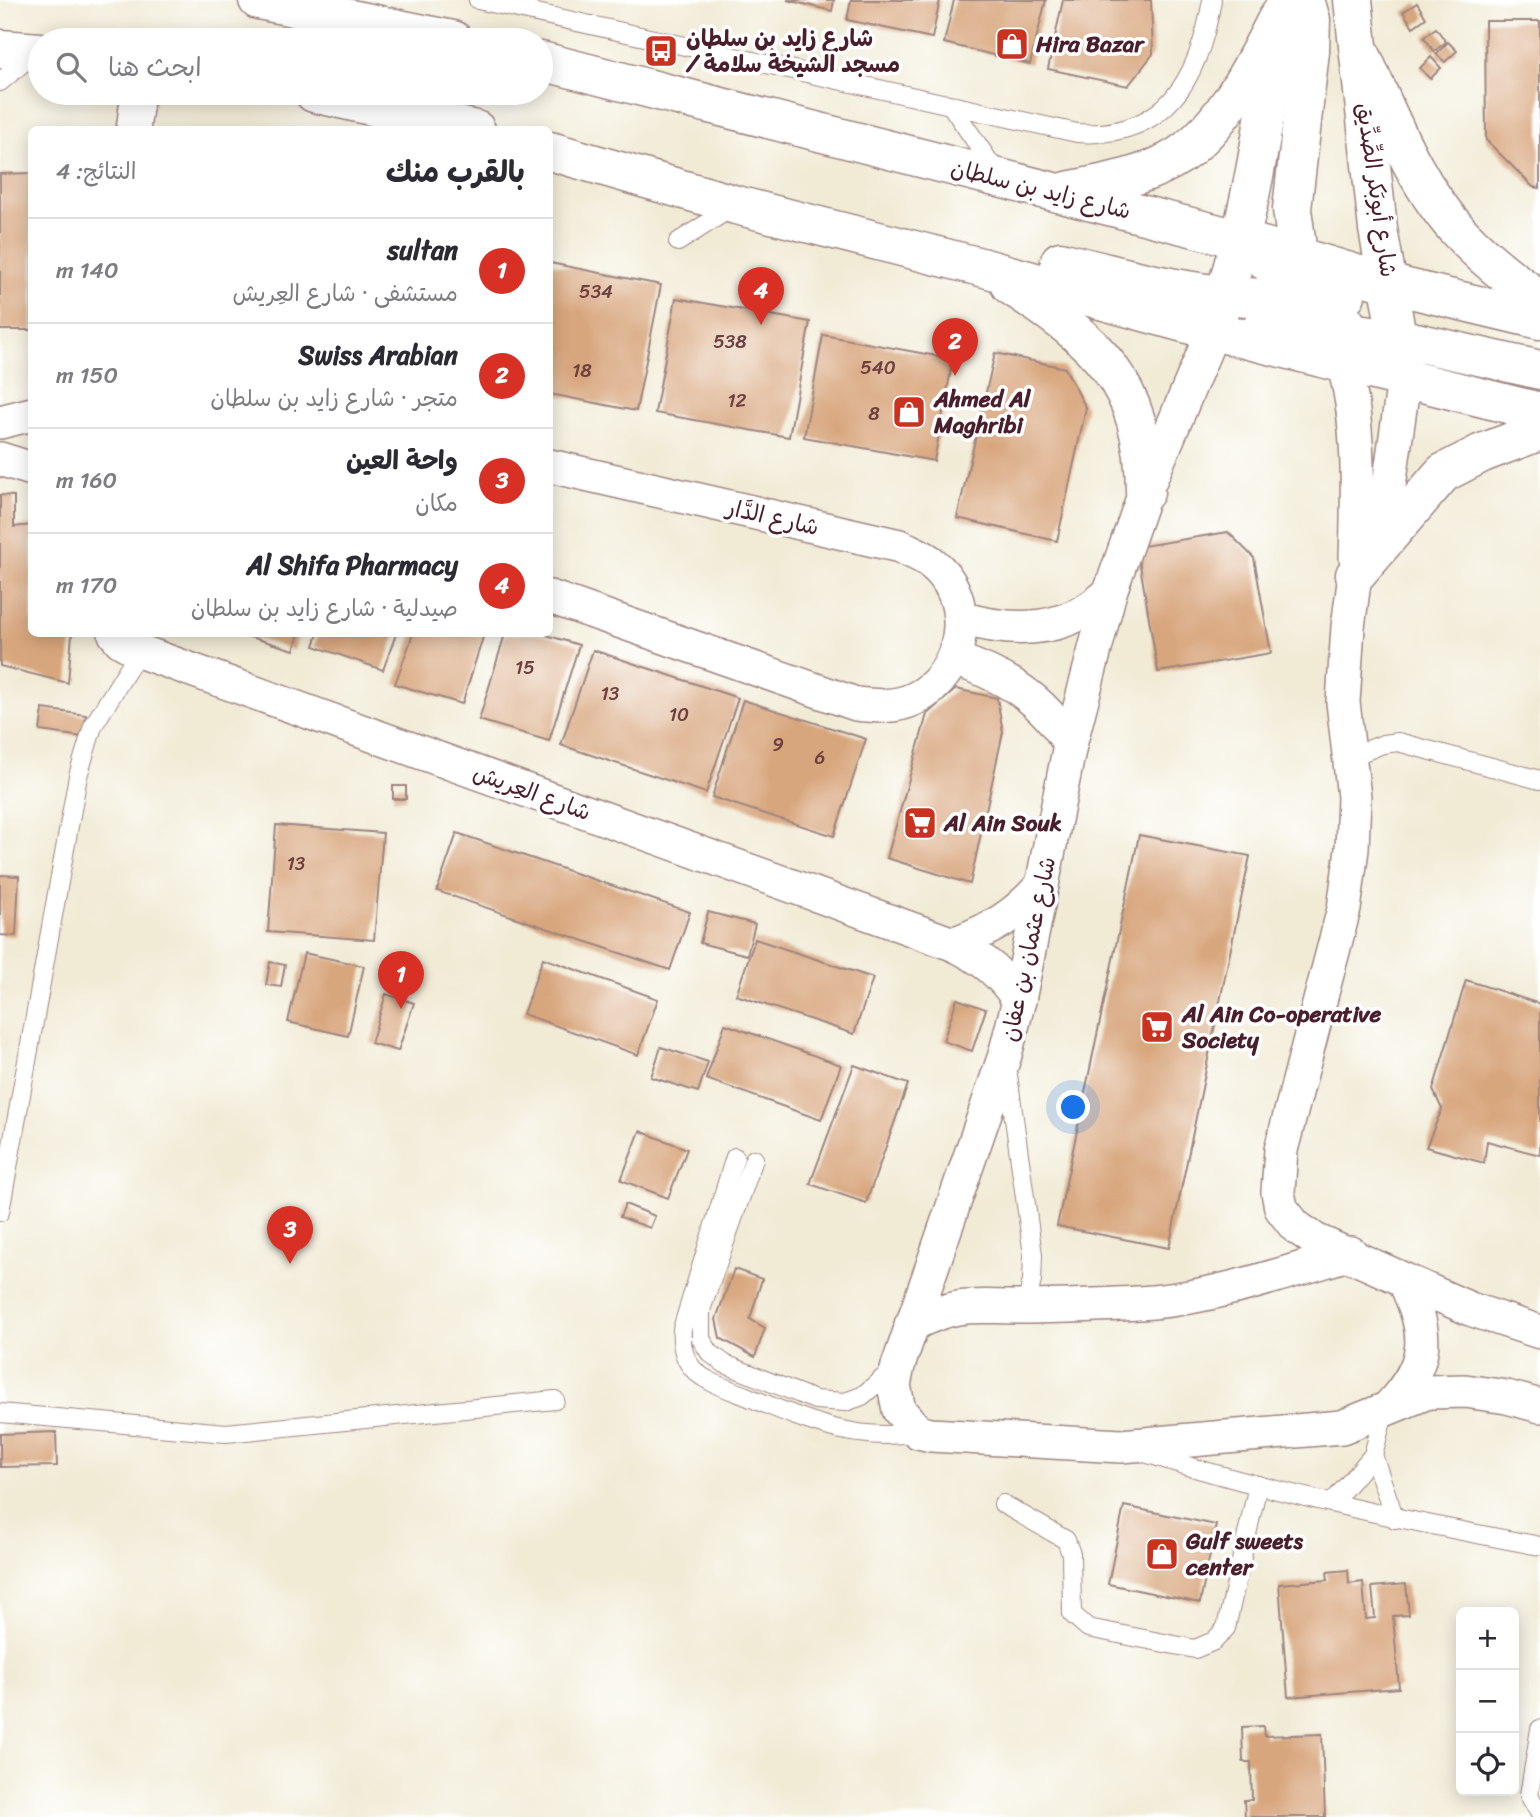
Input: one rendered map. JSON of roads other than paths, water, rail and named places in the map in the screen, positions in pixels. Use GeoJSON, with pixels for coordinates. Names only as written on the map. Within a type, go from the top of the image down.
{"type":"FeatureCollection","features":[{"type":"Feature","properties":{"kind":"main road"},"geometry":{"type":"LineString","coordinates":[[258,0],[338,6],[412,28]]}},
{"type":"Feature","properties":{"kind":"main road","name":"شارع أبوبَكر الصِّدِّيق"},"geometry":{"type":"LineString","coordinates":[[1353,0],[1378,229],[1390,284],[1404,380]]}},
{"type":"Feature","properties":{"kind":"main road"},"geometry":{"type":"LineString","coordinates":[[1059,193],[1130,178],[1180,155],[1231,100],[1287,5]]}},
{"type":"Feature","properties":{"kind":"main road"},"geometry":{"type":"LineString","coordinates":[[1219,314],[1242,240],[1287,5]]}},
{"type":"Feature","properties":{"kind":"main road"},"geometry":{"type":"LineString","coordinates":[[1287,5],[1311,20],[1310,51],[1292,209],[1298,255],[1329,324],[1404,380],[1540,412]]}},
{"type":"Feature","properties":{"kind":"main road"},"geometry":{"type":"LineString","coordinates":[[1359,50],[1401,141],[1441,210],[1461,234],[1540,300]]}},
{"type":"Feature","properties":{"kind":"main road","name":"شارع زايد بن سلطان"},"geometry":{"type":"LineString","coordinates":[[553,64],[1242,240],[1390,284],[1540,320]]}},
{"type":"Feature","properties":{"kind":"main road"},"geometry":{"type":"LineString","coordinates":[[367,105],[459,126]]}},
{"type":"Feature","properties":{"kind":"main road"},"geometry":{"type":"LineString","coordinates":[[553,152],[736,205],[981,267],[1219,314],[1329,324],[1540,370]]}},
{"type":"Feature","properties":{"kind":"main road"},"geometry":{"type":"LineString","coordinates":[[981,267],[1085,338],[1108,364],[1125,389],[1136,414],[1145,462],[1145,492]]}},
{"type":"Feature","properties":{"kind":"main road"},"geometry":{"type":"LineString","coordinates":[[1219,314],[1329,324],[1390,284]]}},
{"type":"Feature","properties":{"kind":"main road"},"geometry":{"type":"LineString","coordinates":[[1355,575],[1443,472],[1482,453],[1540,431]]}},
{"type":"Feature","properties":{"kind":"street"},"geometry":{"type":"LineString","coordinates":[[134,126],[136,105]]}},
{"type":"Feature","properties":{"kind":"street"},"geometry":{"type":"LineString","coordinates":[[1242,240],[1329,324],[1351,401],[1356,475],[1355,575],[1344,670],[1344,730],[1354,797],[1352,849],[1344,909],[1281,1150],[1278,1192],[1281,1208],[1295,1226],[1315,1240],[1471,1309],[1540,1332]]}},
{"type":"Feature","properties":{"kind":"street","name":"شارع عثمان بن عفان"},"geometry":{"type":"LineString","coordinates":[[918,1432],[905,1419],[896,1398],[894,1385],[898,1366],[1005,1055],[1019,1000],[1070,745],[1110,592],[1145,492],[1219,314]]}},
{"type":"Feature","properties":{"kind":"street"},"geometry":{"type":"LineString","coordinates":[[1355,575],[1379,521],[1389,486],[1404,380]]}},
{"type":"Feature","properties":{"kind":"street"},"geometry":{"type":"LineString","coordinates":[[0,422],[28,415]]}},
{"type":"Feature","properties":{"kind":"street"},"geometry":{"type":"LineString","coordinates":[[0,459],[28,468]]}},
{"type":"Feature","properties":{"kind":"street","name":"شارع الدَّار"},"geometry":{"type":"LineString","coordinates":[[553,467],[900,546],[930,562],[951,587],[961,618],[954,659],[938,682],[914,699],[885,707],[856,704],[553,598]]}},
{"type":"Feature","properties":{"kind":"street"},"geometry":{"type":"LineString","coordinates":[[961,618],[996,628],[1032,629],[1067,621],[1099,603],[1110,592]]}},
{"type":"Feature","properties":{"kind":"street","name":"شارع العِريش"},"geometry":{"type":"LineString","coordinates":[[127,642],[953,944],[980,956],[1003,975],[1019,1000]]}},
{"type":"Feature","properties":{"kind":"street"},"geometry":{"type":"LineString","coordinates":[[954,659],[994,672],[1030,695],[1059,726],[1070,745]]}},
{"type":"Feature","properties":{"kind":"street"},"geometry":{"type":"LineString","coordinates":[[953,944],[988,930],[1020,910],[1042,885]]}},
{"type":"Feature","properties":{"kind":"street"},"geometry":{"type":"LineString","coordinates":[[911,1325],[944,1309],[984,1304],[1026,1307],[1156,1302],[1272,1278],[1351,1254]]}},
{"type":"Feature","properties":{"kind":"street"},"geometry":{"type":"LineString","coordinates":[[1384,1413],[1411,1382],[1423,1348],[1419,1312],[1404,1280]]}},
{"type":"Feature","properties":{"kind":"street"},"geometry":{"type":"LineString","coordinates":[[918,1432],[951,1439],[1121,1446],[1342,1427],[1384,1413],[1428,1392],[1465,1391],[1507,1397],[1540,1406]]}},
{"type":"Feature","properties":{"kind":"lane"},"geometry":{"type":"LineString","coordinates":[[478,0],[1077,133],[1095,134],[1146,119],[1168,105],[1189,78],[1201,52],[1212,0]]}},
{"type":"Feature","properties":{"kind":"lane"},"geometry":{"type":"LineString","coordinates":[[0,82],[26,51]]}},
{"type":"Feature","properties":{"kind":"lane"},"geometry":{"type":"LineString","coordinates":[[950,104],[1001,179]]}},
{"type":"Feature","properties":{"kind":"lane"},"geometry":{"type":"LineString","coordinates":[[678,242],[736,205]]}},
{"type":"Feature","properties":{"kind":"lane"},"geometry":{"type":"LineString","coordinates":[[0,1212],[78,776],[93,726],[127,642]]}},
{"type":"Feature","properties":{"kind":"lane"},"geometry":{"type":"LineString","coordinates":[[1348,758],[1383,744],[1398,742],[1540,780]]}},
{"type":"Feature","properties":{"kind":"lane"},"geometry":{"type":"LineString","coordinates":[[1005,1055],[1033,1255],[1032,1280],[1026,1307]]}},
{"type":"Feature","properties":{"kind":"lane"},"geometry":{"type":"LineString","coordinates":[[735,1157],[682,1329],[685,1356],[694,1370],[713,1382],[825,1426],[877,1437],[918,1432]]}},
{"type":"Feature","properties":{"kind":"lane"},"geometry":{"type":"LineString","coordinates":[[754,1160],[701,1310],[701,1339],[710,1353],[725,1364],[816,1400],[834,1402],[862,1396],[898,1366]]}},
{"type":"Feature","properties":{"kind":"lane"},"geometry":{"type":"LineString","coordinates":[[0,1412],[226,1433],[555,1401]]}},
{"type":"Feature","properties":{"kind":"lane"},"geometry":{"type":"LineString","coordinates":[[1332,1503],[1373,1455],[1384,1413]]}},
{"type":"Feature","properties":{"kind":"lane"},"geometry":{"type":"LineString","coordinates":[[1121,1446],[1216,1475],[1395,1519],[1540,1546]]}},
{"type":"Feature","properties":{"kind":"lane"},"geometry":{"type":"LineString","coordinates":[[1373,1455],[1395,1519]]}},
{"type":"Feature","properties":{"kind":"lane"},"geometry":{"type":"LineString","coordinates":[[1003,1504],[1066,1540],[1071,1553],[1072,1614],[1078,1622],[1088,1628],[1195,1649],[1214,1641],[1226,1628],[1258,1485]]}},
{"type":"Feature","properties":{"kind":"lane"},"geometry":{"type":"LineString","coordinates":[[1540,1729],[1529,1794],[1540,1814]]}},
{"type":"Feature","properties":{"kind":"place","name":"Hira Bazar"},"geometry":{"type":"Point","coordinates":[1012,44]}},
{"type":"Feature","properties":{"kind":"place","name":"شارع زايد بن سلطان / مسجد الشيخة سلامة"},"geometry":{"type":"Point","coordinates":[661,51]}},
{"type":"Feature","properties":{"kind":"place","name":"Al Shifa Pharmacy"},"geometry":{"type":"Point","coordinates":[761,325]}},
{"type":"Feature","properties":{"kind":"place","name":"Swiss Arabian"},"geometry":{"type":"Point","coordinates":[955,376]}},
{"type":"Feature","properties":{"kind":"place","name":"Ahmed Al Maghribi"},"geometry":{"type":"Point","coordinates":[909,412]}},
{"type":"Feature","properties":{"kind":"place","name":"Al Ain Souk"},"geometry":{"type":"Point","coordinates":[920,823]}},
{"type":"Feature","properties":{"kind":"place","name":"sultan"},"geometry":{"type":"Point","coordinates":[401,1009]}},
{"type":"Feature","properties":{"kind":"place","name":"Al Ain Co-operative Society"},"geometry":{"type":"Point","coordinates":[1157,1027]}},
{"type":"Feature","properties":{"kind":"place","name":"واحة العين"},"geometry":{"type":"Point","coordinates":[290,1264]}},
{"type":"Feature","properties":{"kind":"place","name":"Gulf sweets center"},"geometry":{"type":"Point","coordinates":[1162,1554]}}]}
